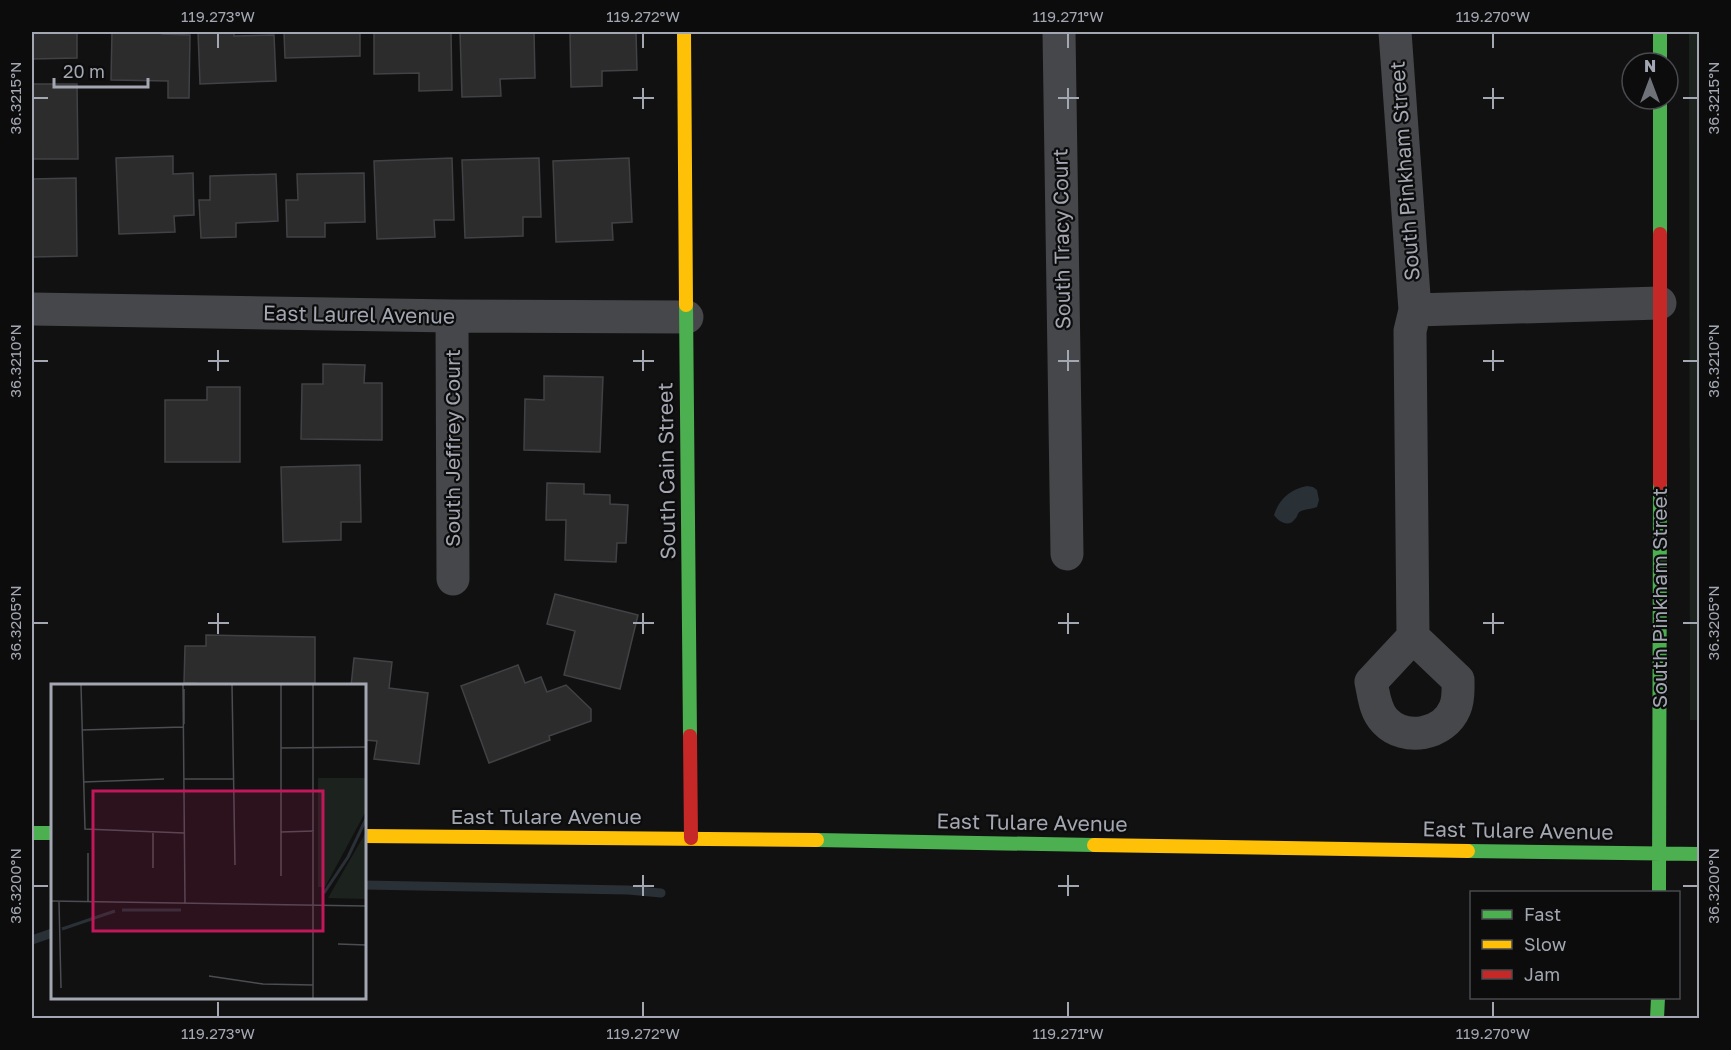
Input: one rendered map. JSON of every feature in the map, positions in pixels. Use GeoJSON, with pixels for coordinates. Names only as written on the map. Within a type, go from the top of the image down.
{"type":"FeatureCollection","features":[{"type":"Feature","properties":{"kind":"street","name":"South Cain Street"},"geometry":{"type":"LineString","coordinates":[[684,32],[691,838]]}},
{"type":"Feature","properties":{"kind":"street","name":"South Tracy Court"},"geometry":{"type":"LineString","coordinates":[[1059,32],[1067,554]]}},
{"type":"Feature","properties":{"kind":"street","name":"South Pinkham Street"},"geometry":{"type":"LineString","coordinates":[[1395,32],[1415,310],[1410,331],[1413,637]]}},
{"type":"Feature","properties":{"kind":"street"},"geometry":{"type":"LineString","coordinates":[[1660,32],[1660,51]]}},
{"type":"Feature","properties":{"kind":"street","name":"South Pinkham Street"},"geometry":{"type":"LineString","coordinates":[[1659,891],[1660,111]]}},
{"type":"Feature","properties":{"kind":"street","name":"South Pinkham Street"},"geometry":{"type":"LineString","coordinates":[[1415,310],[1660,303]]}},
{"type":"Feature","properties":{"kind":"street","name":"East Laurel Avenue"},"geometry":{"type":"LineString","coordinates":[[32,309],[452,316],[687,317]]}},
{"type":"Feature","properties":{"kind":"street","name":"South Jeffrey Court"},"geometry":{"type":"LineString","coordinates":[[452,316],[453,579]]}},
{"type":"Feature","properties":{"kind":"street"},"geometry":{"type":"LineString","coordinates":[[32,833],[51,833]]}},
{"type":"Feature","properties":{"kind":"street","name":"East Tulare Avenue"},"geometry":{"type":"LineString","coordinates":[[366,836],[691,838],[1700,854]]}},
{"type":"Feature","properties":{"kind":"street"},"geometry":{"type":"LineString","coordinates":[[1657,1018],[1658,999]]}},
{"type":"Feature","properties":{"kind":"shaded area"},"geometry":{"type":"Polygon","coordinates":[[[1689,32],[1700,32],[1699,720],[1690,720],[1689,32]]]}},
{"type":"Feature","properties":{"kind":"shaded area"},"geometry":{"type":"Polygon","coordinates":[[[1307,486],[1317,490],[1319,500],[1317,507],[1301,511],[1293,522],[1287,524],[1279,520],[1274,515],[1282,500],[1291,492],[1307,486]]]}},
{"type":"Feature","properties":{"kind":"building"},"geometry":{"type":"Polygon","coordinates":[[[32,32],[77,32],[77,58],[32,59],[32,32]]]}},
{"type":"Feature","properties":{"kind":"building"},"geometry":{"type":"Polygon","coordinates":[[[112,32],[162,32],[162,34],[190,35],[189,98],[168,98],[168,81],[111,80],[112,32]]]}},
{"type":"Feature","properties":{"kind":"building"},"geometry":{"type":"Polygon","coordinates":[[[198,32],[234,32],[234,36],[274,35],[276,81],[200,84],[198,32]]]}},
{"type":"Feature","properties":{"kind":"building"},"geometry":{"type":"Polygon","coordinates":[[[284,32],[360,32],[360,56],[285,58],[284,32]]]}},
{"type":"Feature","properties":{"kind":"building"},"geometry":{"type":"Polygon","coordinates":[[[374,32],[451,32],[452,90],[419,91],[419,73],[374,74],[374,32]]]}},
{"type":"Feature","properties":{"kind":"building"},"geometry":{"type":"Polygon","coordinates":[[[460,32],[534,32],[535,78],[500,79],[501,96],[462,97],[460,32]]]}},
{"type":"Feature","properties":{"kind":"building"},"geometry":{"type":"Polygon","coordinates":[[[570,32],[636,32],[637,70],[602,71],[602,86],[571,87],[570,32]]]}},
{"type":"Feature","properties":{"kind":"building"},"geometry":{"type":"Polygon","coordinates":[[[32,84],[77,84],[78,159],[32,159],[32,84]]]}},
{"type":"Feature","properties":{"kind":"building"},"geometry":{"type":"Polygon","coordinates":[[[173,156],[173,174],[193,173],[194,215],[174,216],[175,232],[119,234],[116,158],[173,156]]]}},
{"type":"Feature","properties":{"kind":"building"},"geometry":{"type":"Polygon","coordinates":[[[452,158],[454,220],[434,220],[435,237],[377,239],[374,161],[452,158]]]}},
{"type":"Feature","properties":{"kind":"building"},"geometry":{"type":"Polygon","coordinates":[[[539,158],[541,217],[523,217],[523,236],[465,238],[462,160],[539,158]]]}},
{"type":"Feature","properties":{"kind":"building"},"geometry":{"type":"Polygon","coordinates":[[[629,158],[632,222],[612,223],[613,240],[556,242],[553,161],[629,158]]]}},
{"type":"Feature","properties":{"kind":"building"},"geometry":{"type":"Polygon","coordinates":[[[364,173],[365,222],[325,223],[325,237],[287,237],[286,200],[298,200],[297,174],[364,173]]]}},
{"type":"Feature","properties":{"kind":"building"},"geometry":{"type":"Polygon","coordinates":[[[276,174],[278,221],[236,223],[236,237],[201,238],[199,200],[210,200],[210,176],[276,174]]]}},
{"type":"Feature","properties":{"kind":"building"},"geometry":{"type":"Polygon","coordinates":[[[76,178],[77,256],[33,257],[32,179],[76,178]]]}},
{"type":"Feature","properties":{"kind":"building"},"geometry":{"type":"Polygon","coordinates":[[[323,364],[365,365],[364,383],[382,383],[382,440],[301,439],[302,384],[323,384],[323,364]]]}},
{"type":"Feature","properties":{"kind":"building"},"geometry":{"type":"Polygon","coordinates":[[[544,376],[603,377],[600,452],[524,450],[525,399],[544,400],[544,376]]]}},
{"type":"Feature","properties":{"kind":"building"},"geometry":{"type":"Polygon","coordinates":[[[207,387],[240,387],[240,462],[165,462],[165,400],[207,400],[207,387]]]}},
{"type":"Feature","properties":{"kind":"building"},"geometry":{"type":"Polygon","coordinates":[[[360,465],[361,522],[341,522],[341,540],[283,542],[281,467],[360,465]]]}},
{"type":"Feature","properties":{"kind":"building"},"geometry":{"type":"Polygon","coordinates":[[[547,483],[584,484],[584,494],[610,495],[610,504],[628,505],[626,543],[617,543],[616,562],[565,560],[566,520],[546,520],[547,483]]]}},
{"type":"Feature","properties":{"kind":"building"},"geometry":{"type":"Polygon","coordinates":[[[555,594],[638,615],[620,689],[564,675],[575,631],[547,624],[555,594]]]}},
{"type":"Feature","properties":{"kind":"building"},"geometry":{"type":"Polygon","coordinates":[[[206,635],[315,637],[315,684],[184,683],[185,646],[206,646],[206,635]]]}},
{"type":"Feature","properties":{"kind":"building"},"geometry":{"type":"Polygon","coordinates":[[[354,658],[392,662],[389,688],[428,693],[419,764],[374,759],[377,741],[366,740],[366,684],[351,684],[354,658]]]}},
{"type":"Feature","properties":{"kind":"building"},"geometry":{"type":"Polygon","coordinates":[[[518,665],[525,683],[541,677],[547,692],[566,685],[591,709],[591,721],[549,736],[550,740],[489,763],[461,686],[518,665]]]}},
{"type":"Feature","properties":{"kind":"waterway"},"geometry":{"type":"LineString","coordinates":[[366,885],[628,890],[661,893]]}},
{"type":"Feature","properties":{"kind":"waterway"},"geometry":{"type":"LineString","coordinates":[[32,940],[51,933]]}},
{"type":"Feature","properties":{"kind":"traffic: fast"},"geometry":{"type":"LineString","coordinates":[[1660,32],[1660,51]]}},
{"type":"Feature","properties":{"kind":"traffic: fast"},"geometry":{"type":"LineString","coordinates":[[1660,111],[1660,234]]}},
{"type":"Feature","properties":{"kind":"traffic: fast"},"geometry":{"type":"LineString","coordinates":[[686,305],[690,736]]}},
{"type":"Feature","properties":{"kind":"traffic: fast"},"geometry":{"type":"LineString","coordinates":[[1659,891],[1660,483]]}},
{"type":"Feature","properties":{"kind":"traffic: fast"},"geometry":{"type":"LineString","coordinates":[[32,833],[51,833]]}},
{"type":"Feature","properties":{"kind":"traffic: fast"},"geometry":{"type":"LineString","coordinates":[[817,840],[1094,845]]}},
{"type":"Feature","properties":{"kind":"traffic: fast"},"geometry":{"type":"LineString","coordinates":[[1468,851],[1700,854]]}},
{"type":"Feature","properties":{"kind":"traffic: fast"},"geometry":{"type":"LineString","coordinates":[[1657,1018],[1658,999]]}},
{"type":"Feature","properties":{"kind":"traffic: slow"},"geometry":{"type":"LineString","coordinates":[[684,32],[686,305]]}},
{"type":"Feature","properties":{"kind":"traffic: slow"},"geometry":{"type":"LineString","coordinates":[[366,836],[817,840]]}},
{"type":"Feature","properties":{"kind":"traffic: slow"},"geometry":{"type":"LineString","coordinates":[[1094,845],[1468,851]]}},
{"type":"Feature","properties":{"kind":"traffic: jam"},"geometry":{"type":"LineString","coordinates":[[1660,234],[1660,483]]}},
{"type":"Feature","properties":{"kind":"traffic: jam"},"geometry":{"type":"LineString","coordinates":[[690,736],[691,838]]}}]}
